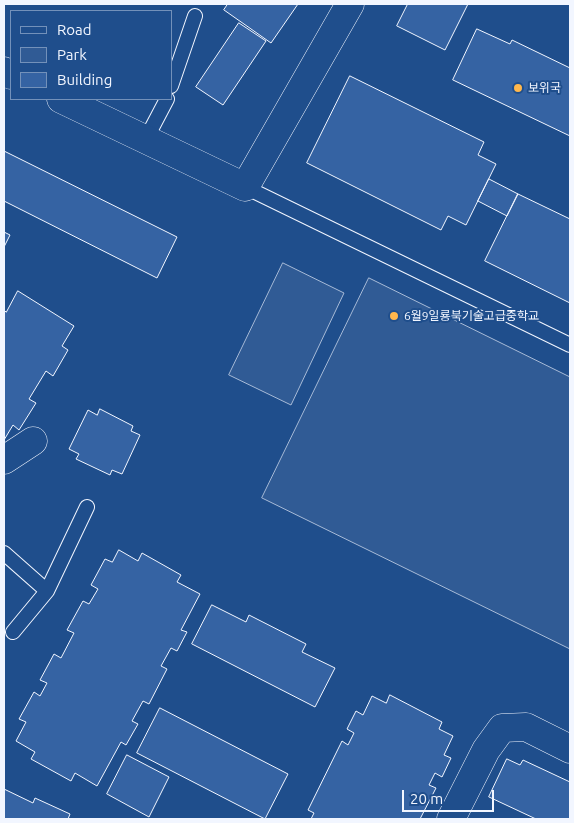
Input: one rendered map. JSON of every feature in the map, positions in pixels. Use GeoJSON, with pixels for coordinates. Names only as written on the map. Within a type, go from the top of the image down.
{"type":"FeatureCollection","features":[{"type":"Feature","properties":{"kind":"street"},"geometry":{"type":"LineString","coordinates":[[63,100],[245,187],[350,4]]}},
{"type":"Feature","properties":{"kind":"street"},"geometry":{"type":"LineString","coordinates":[[4,460],[33,441]]}},
{"type":"Feature","properties":{"kind":"street"},"geometry":{"type":"LineString","coordinates":[[451,819],[486,750],[502,728],[526,727],[570,749]]}},
{"type":"Feature","properties":{"kind":"lane"},"geometry":{"type":"LineString","coordinates":[[172,83],[195,16]]}},
{"type":"Feature","properties":{"kind":"lane"},"geometry":{"type":"LineString","coordinates":[[146,139],[166,100]]}},
{"type":"Feature","properties":{"kind":"lane"},"geometry":{"type":"LineString","coordinates":[[245,187],[570,345]]}},
{"type":"Feature","properties":{"kind":"lane"},"geometry":{"type":"LineString","coordinates":[[13,632],[47,591],[87,507]]}},
{"type":"Feature","properties":{"kind":"lane"},"geometry":{"type":"LineString","coordinates":[[4,553],[47,591]]}},
{"type":"Feature","properties":{"kind":"green space"},"geometry":{"type":"Polygon","coordinates":[[[283,263],[344,293],[291,405],[229,375],[283,263]]]}},
{"type":"Feature","properties":{"kind":"green space"},"geometry":{"type":"Polygon","coordinates":[[[369,278],[570,377],[570,649],[262,498],[369,278]]]}},
{"type":"Feature","properties":{"kind":"building"},"geometry":{"type":"Polygon","coordinates":[[[228,4],[298,4],[271,43],[224,10],[228,4]]]}},
{"type":"Feature","properties":{"kind":"building"},"geometry":{"type":"Polygon","coordinates":[[[408,4],[468,4],[445,50],[397,26],[408,4]]]}},
{"type":"Feature","properties":{"kind":"building"},"geometry":{"type":"Polygon","coordinates":[[[239,23],[266,41],[223,105],[196,87],[239,23]]]}},
{"type":"Feature","properties":{"kind":"building"},"geometry":{"type":"Polygon","coordinates":[[[477,29],[510,44],[512,40],[570,68],[570,136],[453,80],[477,29]]]}},
{"type":"Feature","properties":{"kind":"building"},"geometry":{"type":"Polygon","coordinates":[[[350,76],[484,142],[478,155],[496,164],[466,225],[448,216],[441,230],[307,163],[350,76]]]}},
{"type":"Feature","properties":{"kind":"building"},"geometry":{"type":"Polygon","coordinates":[[[4,151],[177,237],[157,278],[4,201],[4,151]]]}},
{"type":"Feature","properties":{"kind":"building"},"geometry":{"type":"Polygon","coordinates":[[[489,179],[518,194],[507,216],[478,201],[489,179]]]}},
{"type":"Feature","properties":{"kind":"building"},"geometry":{"type":"Polygon","coordinates":[[[518,194],[570,219],[570,303],[485,261],[518,194]]]}},
{"type":"Feature","properties":{"kind":"building"},"geometry":{"type":"Polygon","coordinates":[[[4,232],[10,235],[4,247],[4,232]]]}},
{"type":"Feature","properties":{"kind":"building"},"geometry":{"type":"Polygon","coordinates":[[[18,291],[74,326],[62,346],[68,350],[53,376],[46,371],[29,399],[36,403],[19,430],[13,425],[4,440],[4,310],[6,312],[18,291]]]}},
{"type":"Feature","properties":{"kind":"building"},"geometry":{"type":"Polygon","coordinates":[[[100,409],[133,426],[131,431],[140,435],[122,474],[112,470],[110,475],[76,459],[79,454],[69,449],[88,410],[97,415],[100,409]]]}},
{"type":"Feature","properties":{"kind":"building"},"geometry":{"type":"Polygon","coordinates":[[[119,550],[138,561],[142,553],[181,575],[177,582],[200,594],[181,630],[187,632],[177,651],[171,648],[161,666],[167,669],[149,704],[143,701],[132,721],[138,724],[126,745],[121,742],[97,786],[75,773],[71,781],[31,759],[35,752],[16,741],[26,722],[19,719],[34,692],[40,696],[47,683],[40,680],[54,654],[61,658],[74,633],[67,630],[83,601],[89,604],[98,589],[91,585],[105,559],[112,562],[119,550]]]}},
{"type":"Feature","properties":{"kind":"building"},"geometry":{"type":"Polygon","coordinates":[[[212,605],[246,622],[249,615],[306,644],[302,652],[335,668],[315,707],[192,644],[212,605]]]}},
{"type":"Feature","properties":{"kind":"building"},"geometry":{"type":"Polygon","coordinates":[[[390,695],[442,722],[439,729],[453,736],[444,755],[451,758],[442,777],[435,773],[429,785],[436,788],[420,819],[311,819],[314,813],[308,810],[342,741],[348,745],[354,733],[347,729],[356,711],[363,715],[372,696],[386,703],[390,695]]]}},
{"type":"Feature","properties":{"kind":"building"},"geometry":{"type":"Polygon","coordinates":[[[160,708],[288,774],[265,819],[137,753],[160,708]]]}},
{"type":"Feature","properties":{"kind":"building"},"geometry":{"type":"Polygon","coordinates":[[[127,755],[169,777],[149,817],[107,794],[127,755]]]}},
{"type":"Feature","properties":{"kind":"building"},"geometry":{"type":"Polygon","coordinates":[[[507,759],[520,765],[523,760],[570,782],[570,819],[536,819],[489,797],[507,759]]]}},
{"type":"Feature","properties":{"kind":"building"},"geometry":{"type":"Polygon","coordinates":[[[4,789],[33,803],[35,798],[70,814],[68,819],[4,819],[4,789]]]}},
{"type":"Feature","properties":{"kind":"place","name":"보위국"},"geometry":{"type":"Point","coordinates":[518,88]}},
{"type":"Feature","properties":{"kind":"place","name":"6월9일룡북기술고급중학교"},"geometry":{"type":"Point","coordinates":[394,316]}}]}
